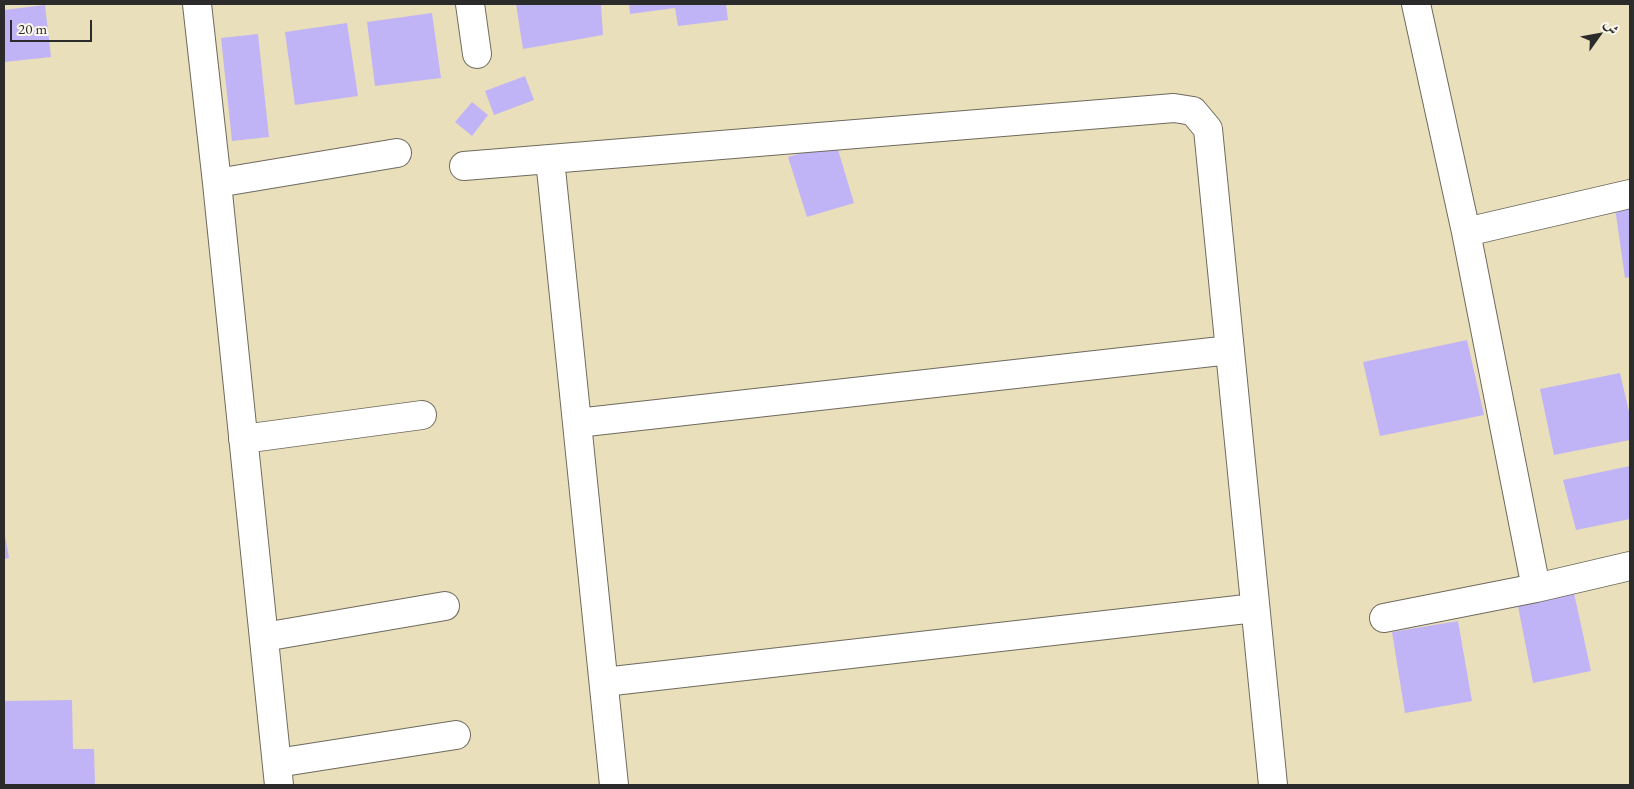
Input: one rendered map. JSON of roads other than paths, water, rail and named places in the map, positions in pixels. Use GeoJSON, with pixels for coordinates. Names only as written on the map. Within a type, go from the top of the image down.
{"type":"FeatureCollection","features":[{"type":"Feature","properties":{"kind":"street"},"geometry":{"type":"LineString","coordinates":[[196,4],[217,183],[278,774],[456,735]]}},
{"type":"Feature","properties":{"kind":"street"},"geometry":{"type":"LineString","coordinates":[[470,4],[477,54]]}},
{"type":"Feature","properties":{"kind":"street"},"geometry":{"type":"LineString","coordinates":[[1416,4],[1466,232],[1536,588]]}},
{"type":"Feature","properties":{"kind":"street"},"geometry":{"type":"LineString","coordinates":[[464,166],[1174,108],[1193,111],[1208,129],[1273,785]]}},
{"type":"Feature","properties":{"kind":"street"},"geometry":{"type":"LineString","coordinates":[[217,183],[397,153]]}},
{"type":"Feature","properties":{"kind":"street"},"geometry":{"type":"LineString","coordinates":[[550,159],[614,785]]}},
{"type":"Feature","properties":{"kind":"street"},"geometry":{"type":"LineString","coordinates":[[1466,232],[1630,194]]}},
{"type":"Feature","properties":{"kind":"street"},"geometry":{"type":"LineString","coordinates":[[577,423],[1230,350]]}},
{"type":"Feature","properties":{"kind":"street"},"geometry":{"type":"LineString","coordinates":[[243,439],[422,415]]}},
{"type":"Feature","properties":{"kind":"street"},"geometry":{"type":"LineString","coordinates":[[1384,618],[1536,588],[1630,566]]}},
{"type":"Feature","properties":{"kind":"street"},"geometry":{"type":"LineString","coordinates":[[264,638],[445,606]]}},
{"type":"Feature","properties":{"kind":"street"},"geometry":{"type":"LineString","coordinates":[[604,682],[1255,608]]}}]}
